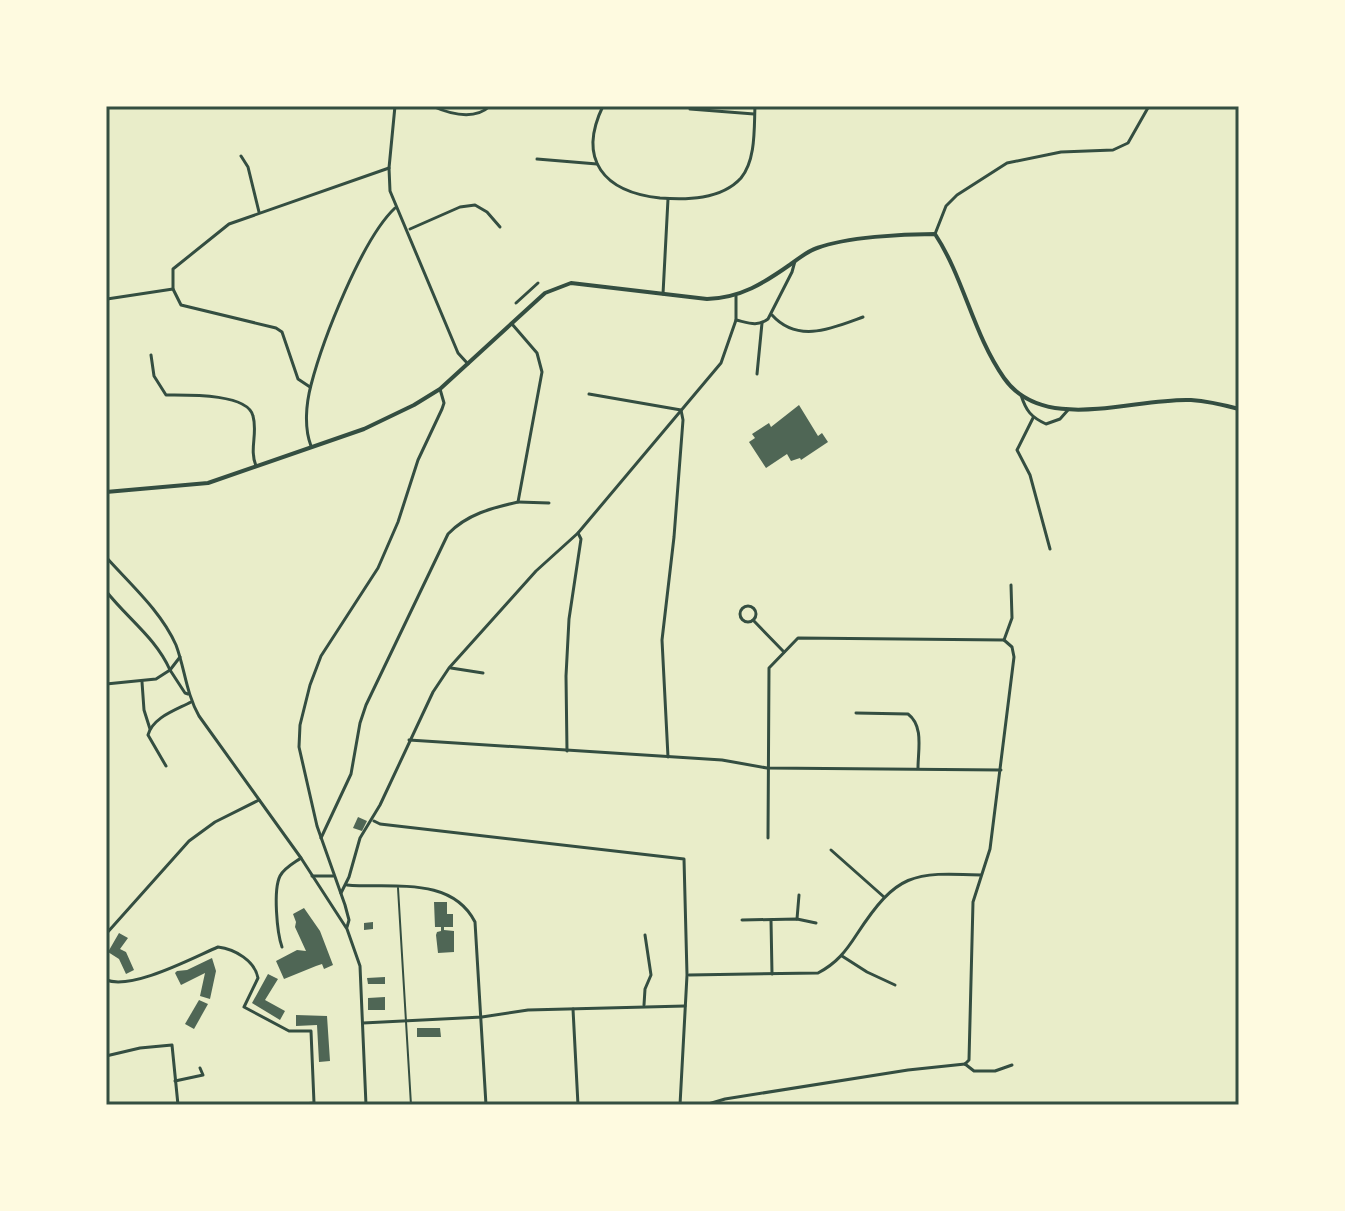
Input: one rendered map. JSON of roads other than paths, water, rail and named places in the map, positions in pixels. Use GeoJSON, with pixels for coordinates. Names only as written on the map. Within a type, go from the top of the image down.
{"type":"FeatureCollection","features":[{"type":"Feature","properties":{"kind":"street"},"geometry":{"type":"LineString","coordinates":[[395,106],[390,191],[458,353],[469,364]]}},
{"type":"Feature","properties":{"kind":"street"},"geometry":{"type":"LineString","coordinates":[[432,106],[462,116],[485,111],[490,106]]}},
{"type":"Feature","properties":{"kind":"street"},"geometry":{"type":"LineString","coordinates":[[603,106],[591,137],[597,164],[605,177],[641,196],[684,200],[710,195],[740,178],[750,156],[755,106]]}},
{"type":"Feature","properties":{"kind":"street"},"geometry":{"type":"LineString","coordinates":[[935,234],[946,206],[957,195],[1007,163],[1049,153],[1113,150],[1128,143],[1149,106]]}},
{"type":"Feature","properties":{"kind":"street"},"geometry":{"type":"LineString","coordinates":[[690,109],[755,114]]}},
{"type":"Feature","properties":{"kind":"street"},"geometry":{"type":"LineString","coordinates":[[241,156],[248,167],[259,212]]}},
{"type":"Feature","properties":{"kind":"street"},"geometry":{"type":"LineString","coordinates":[[537,159],[597,164]]}},
{"type":"Feature","properties":{"kind":"street"},"geometry":{"type":"LineString","coordinates":[[310,387],[298,379],[282,332],[181,305],[173,289],[172,274],[177,264],[217,231],[259,212],[389,168]]}},
{"type":"Feature","properties":{"kind":"street"},"geometry":{"type":"LineString","coordinates":[[663,294],[668,199]]}},
{"type":"Feature","properties":{"kind":"street"},"geometry":{"type":"LineString","coordinates":[[408,230],[460,207],[475,205],[500,227]]}},
{"type":"Feature","properties":{"kind":"street"},"geometry":{"type":"LineString","coordinates":[[311,446],[307,424],[310,387],[360,258],[396,207]]}},
{"type":"Feature","properties":{"kind":"street"},"geometry":{"type":"LineString","coordinates":[[106,492],[208,483],[364,429],[440,389],[533,303],[556,287],[571,283],[707,299],[736,296],[818,248],[869,238],[935,234]]}},
{"type":"Feature","properties":{"kind":"street"},"geometry":{"type":"LineString","coordinates":[[935,234],[946,251],[988,350],[1005,380],[1021,393],[1043,405],[1068,410],[1190,400],[1239,409]]}},
{"type":"Feature","properties":{"kind":"street"},"geometry":{"type":"LineString","coordinates":[[736,320],[762,323],[772,315],[795,261]]}},
{"type":"Feature","properties":{"kind":"street"},"geometry":{"type":"LineString","coordinates":[[516,303],[538,283]]}},
{"type":"Feature","properties":{"kind":"street"},"geometry":{"type":"LineString","coordinates":[[107,299],[173,289]]}},
{"type":"Feature","properties":{"kind":"street"},"geometry":{"type":"LineString","coordinates":[[525,296],[533,303]]}},
{"type":"Feature","properties":{"kind":"street"},"geometry":{"type":"LineString","coordinates":[[341,893],[347,885],[357,845],[433,692],[449,668],[536,571],[578,533],[721,363],[736,320],[736,296]]}},
{"type":"Feature","properties":{"kind":"street"},"geometry":{"type":"LineString","coordinates":[[772,315],[776,320],[801,331],[814,332],[863,317]]}},
{"type":"Feature","properties":{"kind":"street"},"geometry":{"type":"LineString","coordinates":[[757,374],[762,323]]}},
{"type":"Feature","properties":{"kind":"street"},"geometry":{"type":"LineString","coordinates":[[512,324],[537,353],[542,372],[518,502]]}},
{"type":"Feature","properties":{"kind":"street"},"geometry":{"type":"LineString","coordinates":[[151,355],[154,376],[166,395],[222,398],[251,409],[254,424],[251,448],[256,466]]}},
{"type":"Feature","properties":{"kind":"street"},"geometry":{"type":"LineString","coordinates":[[347,929],[349,920],[321,838],[299,747],[300,725],[310,685],[331,638],[378,568],[389,546],[417,462],[442,409],[440,389]]}},
{"type":"Feature","properties":{"kind":"street"},"geometry":{"type":"LineString","coordinates":[[1021,393],[1025,408],[1033,418],[1046,424],[1060,419],[1068,410]]}},
{"type":"Feature","properties":{"kind":"street"},"geometry":{"type":"LineString","coordinates":[[589,394],[681,410]]}},
{"type":"Feature","properties":{"kind":"street"},"geometry":{"type":"LineString","coordinates":[[668,757],[662,640],[674,537],[683,420],[681,410]]}},
{"type":"Feature","properties":{"kind":"street"},"geometry":{"type":"LineString","coordinates":[[1033,418],[1017,450],[1030,475],[1050,549]]}},
{"type":"Feature","properties":{"kind":"street"},"geometry":{"type":"LineString","coordinates":[[321,838],[351,774],[366,705],[448,534],[458,524],[484,510],[518,502],[549,503]]}},
{"type":"Feature","properties":{"kind":"street"},"geometry":{"type":"LineString","coordinates":[[567,751],[566,676],[569,619],[581,539],[578,533]]}},
{"type":"Feature","properties":{"kind":"street"},"geometry":{"type":"LineString","coordinates":[[106,557],[164,624],[180,657],[191,702],[347,929],[360,966],[366,1105]]}},
{"type":"Feature","properties":{"kind":"street"},"geometry":{"type":"LineString","coordinates":[[1004,640],[1012,618],[1011,585]]}},
{"type":"Feature","properties":{"kind":"street"},"geometry":{"type":"LineString","coordinates":[[106,591],[152,640],[188,694]]}},
{"type":"Feature","properties":{"kind":"street"},"geometry":{"type":"LineString","coordinates":[[753,620],[784,652]]}},
{"type":"Feature","properties":{"kind":"street"},"geometry":{"type":"LineString","coordinates":[[705,1105],[908,1070],[965,1064],[969,1060],[973,902],[990,849],[1014,657],[1012,647],[1004,640],[798,638],[769,668],[768,838]]}},
{"type":"Feature","properties":{"kind":"street"},"geometry":{"type":"LineString","coordinates":[[106,684],[156,679],[170,670],[180,657]]}},
{"type":"Feature","properties":{"kind":"street"},"geometry":{"type":"LineString","coordinates":[[449,668],[483,673]]}},
{"type":"Feature","properties":{"kind":"street"},"geometry":{"type":"LineString","coordinates":[[142,682],[144,710],[150,729]]}},
{"type":"Feature","properties":{"kind":"street"},"geometry":{"type":"LineString","coordinates":[[166,766],[148,735],[150,729],[161,718],[191,702]]}},
{"type":"Feature","properties":{"kind":"street"},"geometry":{"type":"LineString","coordinates":[[856,713],[908,714],[913,718],[918,726],[918,768]]}},
{"type":"Feature","properties":{"kind":"street"},"geometry":{"type":"LineString","coordinates":[[409,740],[722,760],[767,768],[1001,770]]}},
{"type":"Feature","properties":{"kind":"street"},"geometry":{"type":"LineString","coordinates":[[106,934],[189,841],[215,822],[259,800]]}},
{"type":"Feature","properties":{"kind":"street"},"geometry":{"type":"LineString","coordinates":[[372,820],[380,824],[437,832],[680,857],[686,863],[687,975],[680,1105]]}},
{"type":"Feature","properties":{"kind":"street"},"geometry":{"type":"LineString","coordinates":[[831,850],[884,897]]}},
{"type":"Feature","properties":{"kind":"street"},"geometry":{"type":"LineString","coordinates":[[282,947],[277,933],[278,884],[284,870],[301,858]]}},
{"type":"Feature","properties":{"kind":"street"},"geometry":{"type":"LineString","coordinates":[[687,975],[818,973],[834,965],[884,897],[903,881],[931,873],[981,875]]}},
{"type":"Feature","properties":{"kind":"street"},"geometry":{"type":"LineString","coordinates":[[312,876],[334,876]]}},
{"type":"Feature","properties":{"kind":"street"},"geometry":{"type":"LineString","coordinates":[[347,885],[438,890],[461,904],[472,916],[475,922],[486,1105]]}},
{"type":"Feature","properties":{"kind":"street"},"geometry":{"type":"LineString","coordinates":[[797,919],[799,895]]}},
{"type":"Feature","properties":{"kind":"street"},"geometry":{"type":"LineString","coordinates":[[742,920],[797,919],[816,923]]}},
{"type":"Feature","properties":{"kind":"street"},"geometry":{"type":"LineString","coordinates":[[771,920],[772,974]]}},
{"type":"Feature","properties":{"kind":"street"},"geometry":{"type":"LineString","coordinates":[[644,1006],[645,989],[651,975],[645,935]]}},
{"type":"Feature","properties":{"kind":"street"},"geometry":{"type":"LineString","coordinates":[[106,980],[113,983],[149,976],[218,947],[250,962],[255,966],[258,978],[244,1007],[289,1031],[311,1031],[314,1103],[293,1105]]}},
{"type":"Feature","properties":{"kind":"street"},"geometry":{"type":"LineString","coordinates":[[842,956],[895,985]]}},
{"type":"Feature","properties":{"kind":"street"},"geometry":{"type":"LineString","coordinates":[[363,1023],[482,1017],[528,1010],[685,1006]]}},
{"type":"Feature","properties":{"kind":"street"},"geometry":{"type":"LineString","coordinates":[[573,1009],[578,1105]]}},
{"type":"Feature","properties":{"kind":"street"},"geometry":{"type":"LineString","coordinates":[[106,1056],[172,1045],[178,1105]]}},
{"type":"Feature","properties":{"kind":"street"},"geometry":{"type":"LineString","coordinates":[[965,1064],[974,1071],[995,1071],[1012,1065]]}},
{"type":"Feature","properties":{"kind":"street"},"geometry":{"type":"LineString","coordinates":[[175,1081],[203,1075],[200,1068]]}},
{"type":"Feature","properties":{"kind":"lane"},"geometry":{"type":"LineString","coordinates":[[398,887],[411,1105]]}}]}
